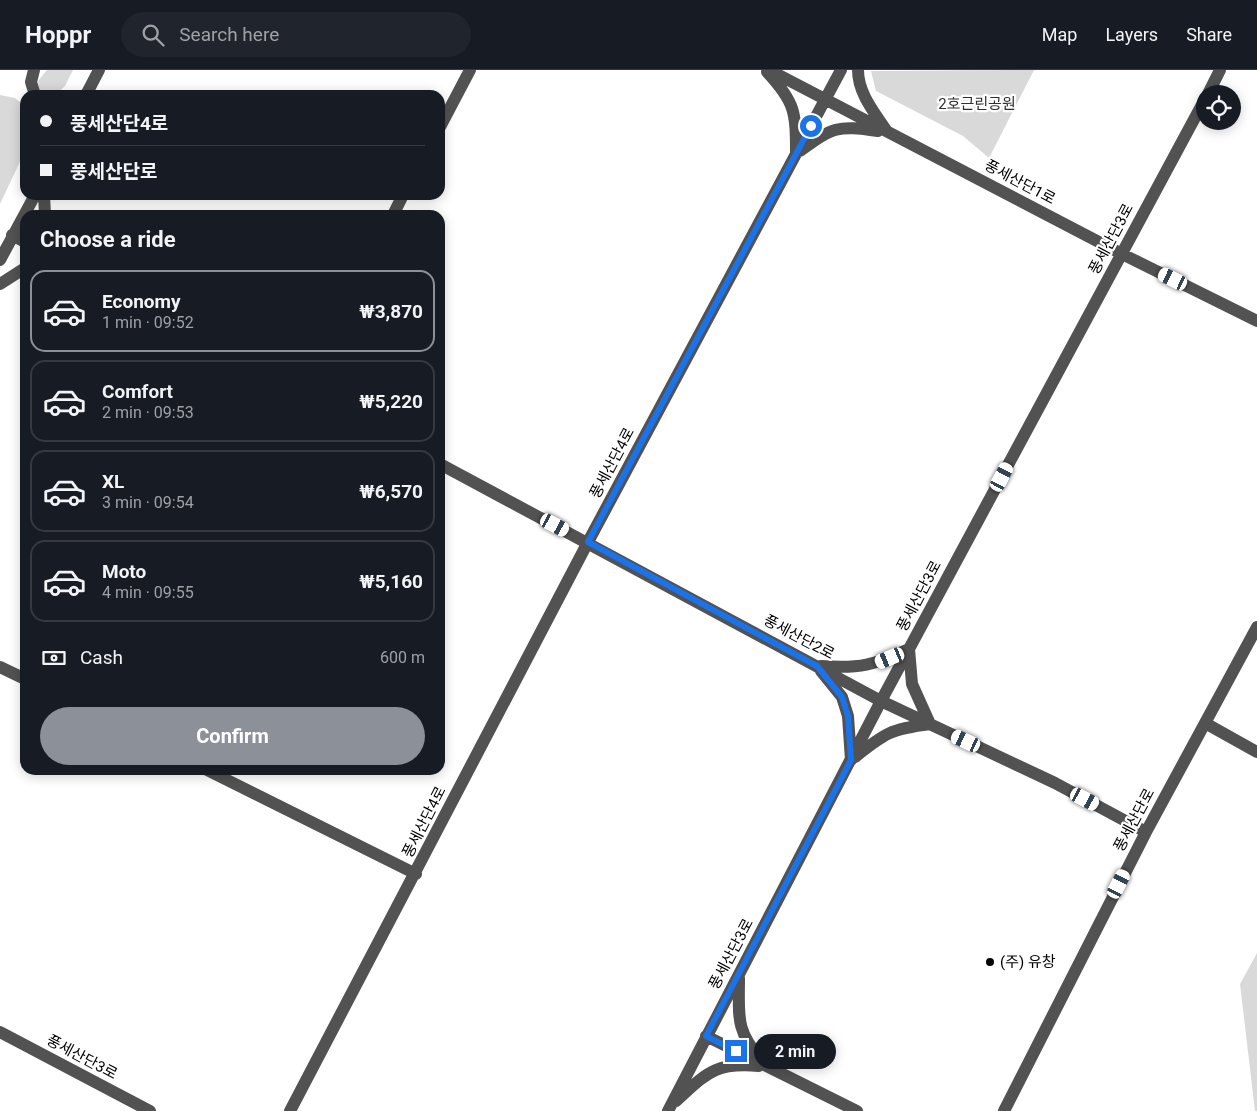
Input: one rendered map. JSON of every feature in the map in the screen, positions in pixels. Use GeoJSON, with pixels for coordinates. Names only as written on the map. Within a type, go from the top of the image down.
{"type":"FeatureCollection","features":[{"type":"Feature","properties":{"kind":"street"},"geometry":{"type":"LineString","coordinates":[[89,90],[100,70]]}},
{"type":"Feature","properties":{"kind":"street"},"geometry":{"type":"LineString","coordinates":[[445,118],[470,70]]}},
{"type":"Feature","properties":{"kind":"street"},"geometry":{"type":"LineString","coordinates":[[765,70],[786,93],[793,108],[796,124],[796,154]]}},
{"type":"Feature","properties":{"kind":"street","name":"풍세산단1로"},"geometry":{"type":"LineString","coordinates":[[769,70],[1122,254],[1257,321]]}},
{"type":"Feature","properties":{"kind":"street","name":"풍세산단4로"},"geometry":{"type":"LineString","coordinates":[[290,1111],[416,874],[588,542],[841,70]]}},
{"type":"Feature","properties":{"kind":"street"},"geometry":{"type":"LineString","coordinates":[[858,70],[860,86],[867,102],[888,132]]}},
{"type":"Feature","properties":{"kind":"street"},"geometry":{"type":"LineString","coordinates":[[1212,85],[1220,70]]}},
{"type":"Feature","properties":{"kind":"street"},"geometry":{"type":"LineString","coordinates":[[30,71],[33,90]]}},
{"type":"Feature","properties":{"kind":"street","name":"풍세산단3로"},"geometry":{"type":"LineString","coordinates":[[669,1108],[881,701],[1196,116]]}},
{"type":"Feature","properties":{"kind":"street"},"geometry":{"type":"LineString","coordinates":[[796,154],[834,129],[854,128],[888,132]]}},
{"type":"Feature","properties":{"kind":"street"},"geometry":{"type":"LineString","coordinates":[[0,260],[20,221]]}},
{"type":"Feature","properties":{"kind":"street"},"geometry":{"type":"LineString","coordinates":[[12,235],[20,239]]}},
{"type":"Feature","properties":{"kind":"street"},"geometry":{"type":"LineString","coordinates":[[0,284],[20,271]]}},
{"type":"Feature","properties":{"kind":"street","name":"풍세산단2로"},"geometry":{"type":"LineString","coordinates":[[445,467],[881,701],[1055,783],[1146,832]]}},
{"type":"Feature","properties":{"kind":"street","name":"풍세산단로"},"geometry":{"type":"LineString","coordinates":[[1004,1111],[1146,832],[1257,627]]}},
{"type":"Feature","properties":{"kind":"street"},"geometry":{"type":"LineString","coordinates":[[817,666],[851,668],[872,665],[909,649],[912,684],[930,724],[901,728],[883,735],[851,760]]}},
{"type":"Feature","properties":{"kind":"street"},"geometry":{"type":"LineString","coordinates":[[817,666],[842,697],[848,716],[851,760]]}},
{"type":"Feature","properties":{"kind":"street"},"geometry":{"type":"LineString","coordinates":[[0,667],[20,677]]}},
{"type":"Feature","properties":{"kind":"street"},"geometry":{"type":"LineString","coordinates":[[1205,724],[1257,752]]}},
{"type":"Feature","properties":{"kind":"street","name":"풍세산단4로"},"geometry":{"type":"LineString","coordinates":[[217,775],[416,874]]}},
{"type":"Feature","properties":{"kind":"street"},"geometry":{"type":"LineString","coordinates":[[739,974],[741,1030],[747,1043],[767,1066]]}},
{"type":"Feature","properties":{"kind":"street","name":"풍세산단3로"},"geometry":{"type":"LineString","coordinates":[[0,1032],[150,1111]]}},
{"type":"Feature","properties":{"kind":"street"},"geometry":{"type":"LineString","coordinates":[[706,1036],[856,1111]]}},
{"type":"Feature","properties":{"kind":"street"},"geometry":{"type":"LineString","coordinates":[[669,1108],[704,1076],[722,1066],[741,1064],[767,1066]]}},
{"type":"Feature","properties":{"kind":"green space"},"geometry":{"type":"Polygon","coordinates":[[[47,70],[73,70],[65,86],[61,90],[40,90],[38,81],[47,70]]]}},
{"type":"Feature","properties":{"kind":"green space","name":"2호근린공원"},"geometry":{"type":"Polygon","coordinates":[[[1034,70],[989,158],[963,136],[876,91],[871,71],[1034,70]]]}},
{"type":"Feature","properties":{"kind":"green space"},"geometry":{"type":"Polygon","coordinates":[[[0,95],[15,98],[20,102],[20,162],[0,204],[0,95]]]}},
{"type":"Feature","properties":{"kind":"green space"},"geometry":{"type":"Polygon","coordinates":[[[1257,953],[1257,1111],[1255,1111],[1240,984],[1257,953]]]}},
{"type":"Feature","properties":{"kind":"place","name":"(주) 유창"},"geometry":{"type":"Point","coordinates":[990,962]}},
{"type":"Feature","properties":{"kind":"route"},"geometry":{"type":"LineString","coordinates":[[736,1051],[706,1036],[851,760],[848,716],[842,697],[817,666],[588,542],[811,126]]}}]}
